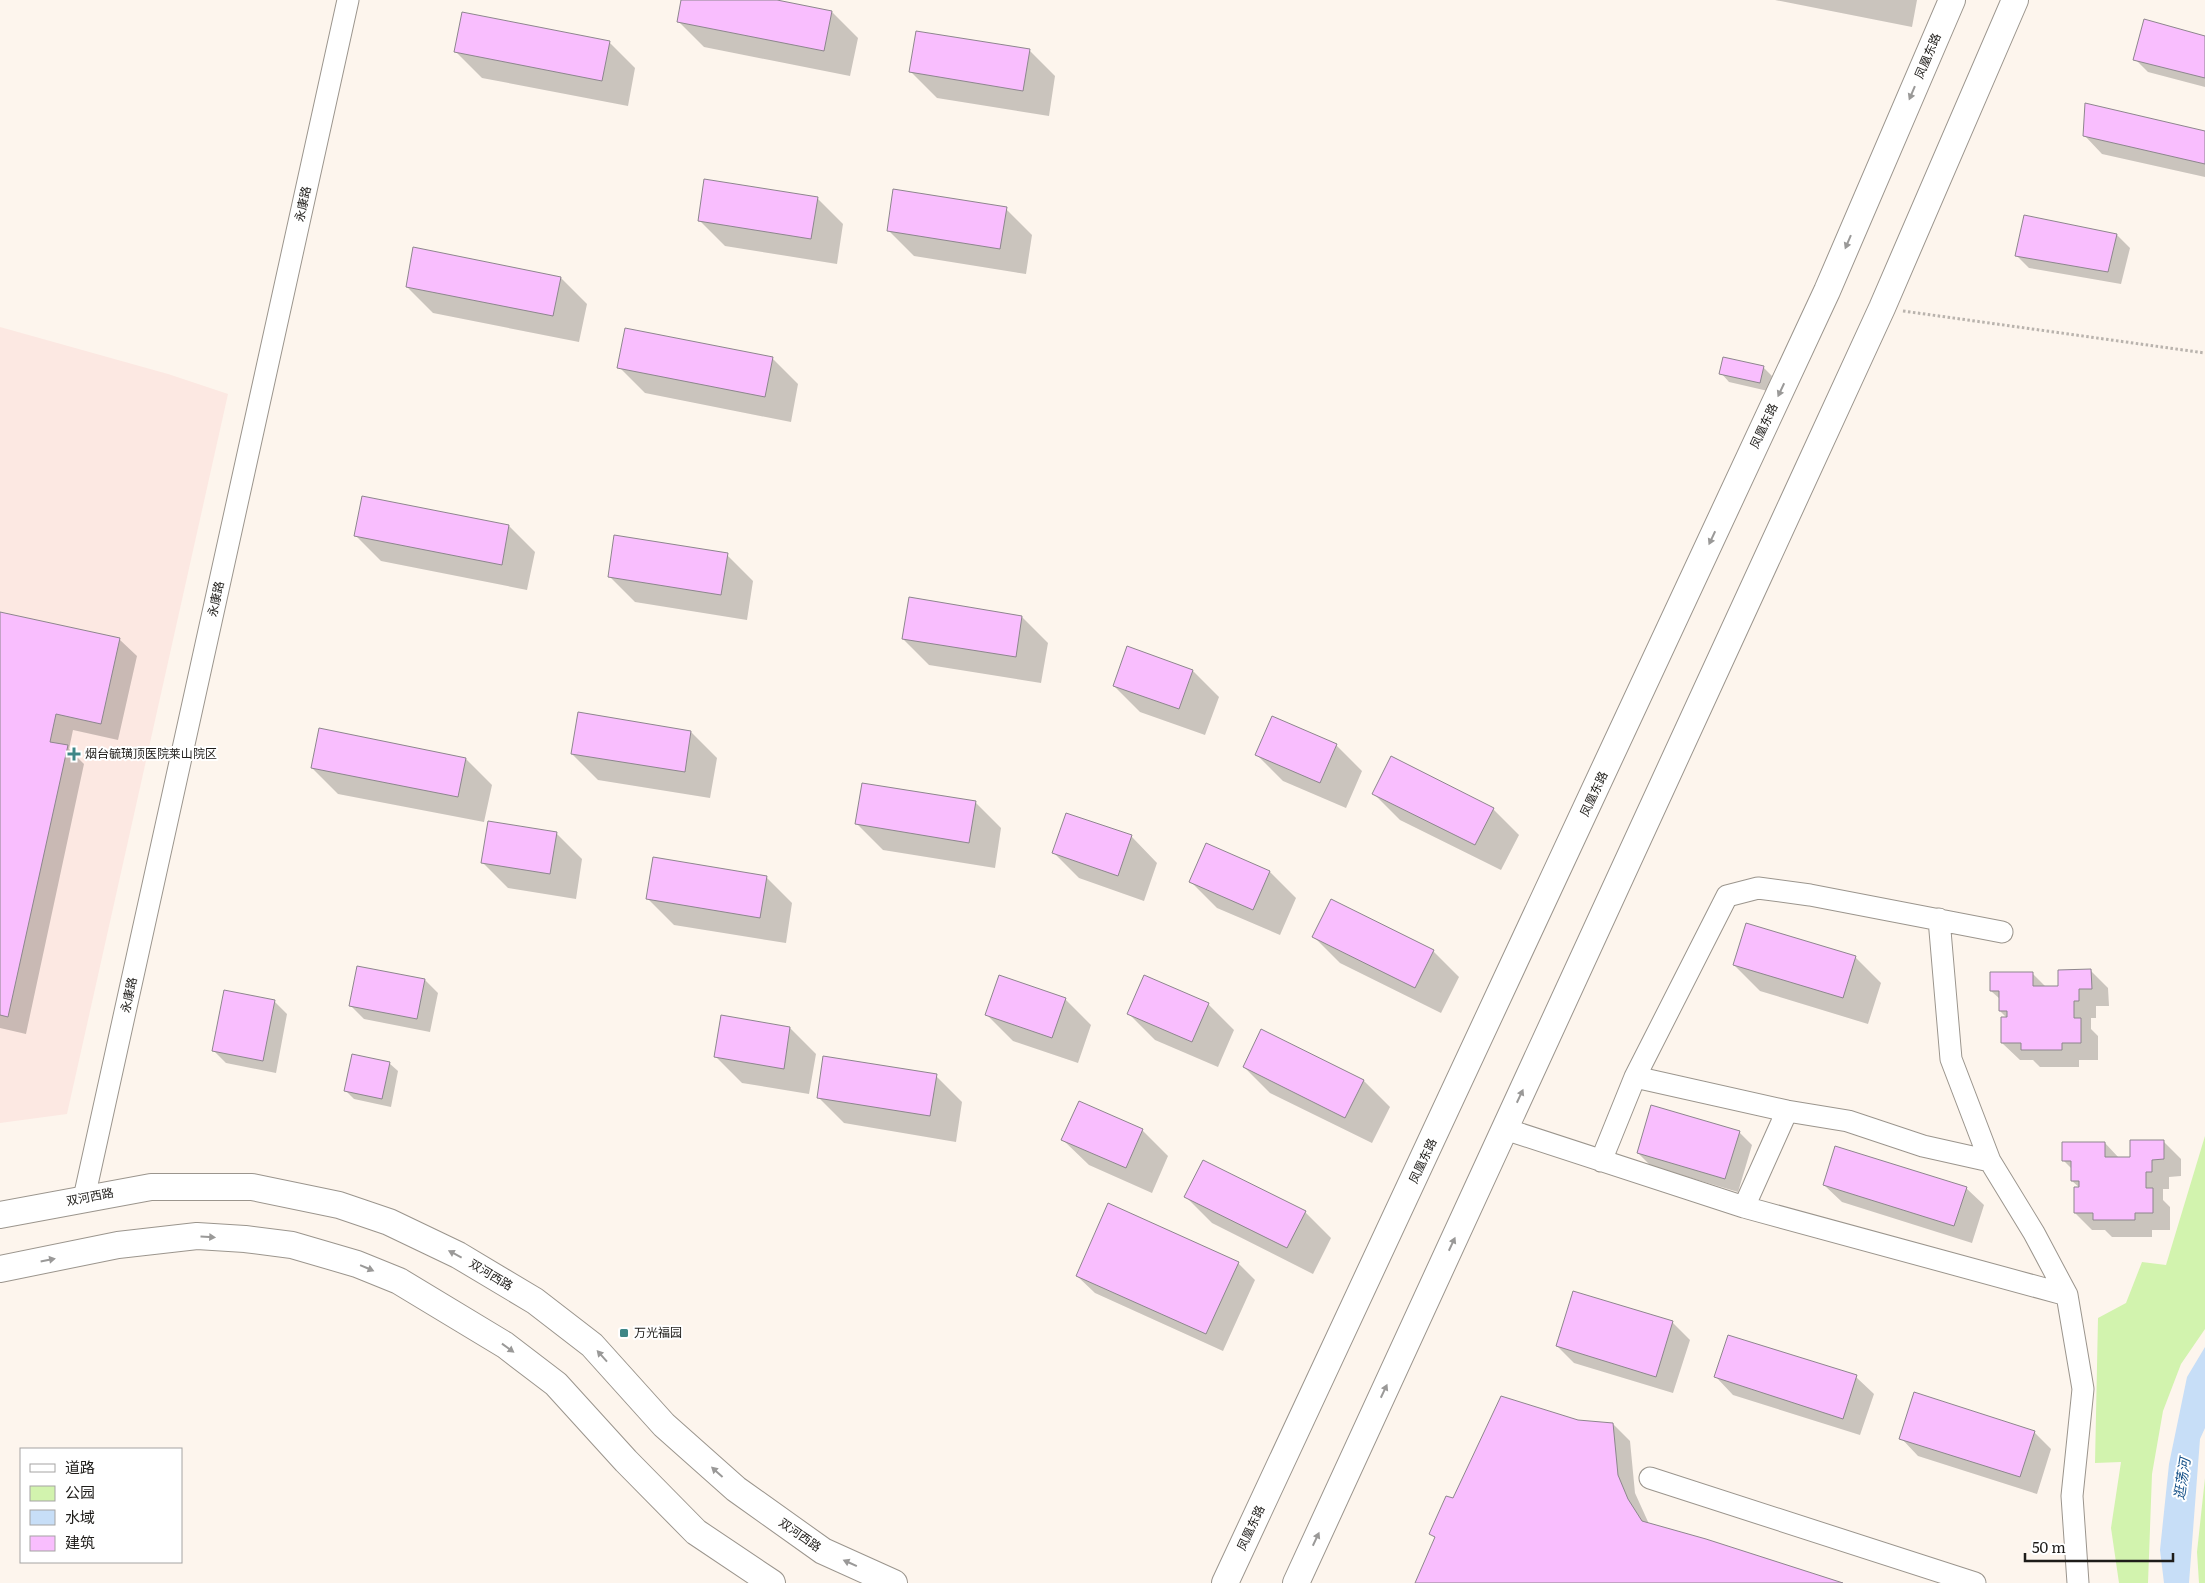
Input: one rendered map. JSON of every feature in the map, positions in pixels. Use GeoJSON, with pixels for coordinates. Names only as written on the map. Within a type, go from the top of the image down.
{"type":"FeatureCollection","features":[{"type":"Feature","properties":{"kind":"street","name":"永康路"},"geometry":{"type":"LineString","coordinates":[[84,1198],[348,0]]}},
{"type":"Feature","properties":{"kind":"street","name":"凤凰东路"},"geometry":{"type":"LineString","coordinates":[[1225,1583],[1822,300],[1952,0]]}},
{"type":"Feature","properties":{"kind":"street"},"geometry":{"type":"LineString","coordinates":[[1296,1583],[1882,308],[2015,0]]}},
{"type":"Feature","properties":{"kind":"street"},"geometry":{"type":"LineString","coordinates":[[1602,1161],[1635,1077],[1727,896],[1758,888],[1810,895],[2002,932]]}},
{"type":"Feature","properties":{"kind":"street"},"geometry":{"type":"LineString","coordinates":[[1939,919],[1950,1059],[1990,1161],[2034,1233],[2067,1295],[2083,1390],[2072,1496],[2078,1583]]}},
{"type":"Feature","properties":{"kind":"street"},"geometry":{"type":"LineString","coordinates":[[1635,1077],[1787,1111],[1848,1121],[1923,1146],[1990,1161]]}},
{"type":"Feature","properties":{"kind":"street"},"geometry":{"type":"LineString","coordinates":[[1744,1207],[1787,1111]]}},
{"type":"Feature","properties":{"kind":"street"},"geometry":{"type":"LineString","coordinates":[[1505,1129],[1744,1207],[2067,1295]]}},
{"type":"Feature","properties":{"kind":"street","name":"双河西路"},"geometry":{"type":"LineString","coordinates":[[0,1215],[151,1187],[252,1187],[339,1205],[390,1222],[458,1255],[535,1301],[592,1345],[664,1425],[736,1489],[823,1552],[894,1583]]}},
{"type":"Feature","properties":{"kind":"street"},"geometry":{"type":"LineString","coordinates":[[0,1269],[118,1246],[197,1236],[292,1244],[357,1264],[399,1282],[512,1350],[556,1384],[626,1461],[696,1532],[772,1583]]}},
{"type":"Feature","properties":{"kind":"street"},"geometry":{"type":"LineString","coordinates":[[1650,1478],[1975,1583]]}},
{"type":"Feature","properties":{"kind":"path"},"geometry":{"type":"LineString","coordinates":[[1882,308],[2205,353]]}},
{"type":"Feature","properties":{"kind":"shaded area","name":"烟台毓璜顶医院莱山院区"},"geometry":{"type":"Polygon","coordinates":[[[0,327],[168,374],[228,394],[67,1114],[0,1123],[0,327]]]}},
{"type":"Feature","properties":{"kind":"green space"},"geometry":{"type":"Polygon","coordinates":[[[2205,1136],[2205,1329],[2181,1364],[2163,1411],[2152,1474],[2148,1583],[2119,1583],[2111,1528],[2121,1462],[2095,1463],[2098,1318],[2126,1303],[2142,1262],[2166,1265],[2205,1136]]]}},
{"type":"Feature","properties":{"kind":"green space"},"geometry":{"type":"Polygon","coordinates":[[[2205,1478],[2205,1583],[2199,1583],[2197,1552],[2205,1478]]]}},
{"type":"Feature","properties":{"kind":"water","name":"逛荡河"},"geometry":{"type":"Polygon","coordinates":[[[2205,1347],[2205,1428],[2200,1439],[2189,1583],[2164,1583],[2160,1550],[2169,1464],[2187,1377],[2205,1347]]]}},
{"type":"Feature","properties":{"kind":"building"},"geometry":{"type":"Polygon","coordinates":[[[681,0],[777,0],[832,11],[824,51],[677,22],[681,0]]]}},
{"type":"Feature","properties":{"kind":"building"},"geometry":{"type":"Polygon","coordinates":[[[462,12],[610,41],[602,81],[454,52],[462,12]]]}},
{"type":"Feature","properties":{"kind":"building"},"geometry":{"type":"Polygon","coordinates":[[[2144,19],[2205,36],[2205,78],[2133,60],[2144,19]]]}},
{"type":"Feature","properties":{"kind":"building"},"geometry":{"type":"Polygon","coordinates":[[[916,31],[1030,49],[1023,91],[909,72],[916,31]]]}},
{"type":"Feature","properties":{"kind":"building"},"geometry":{"type":"Polygon","coordinates":[[[2085,103],[2205,131],[2205,164],[2083,136],[2085,103]]]}},
{"type":"Feature","properties":{"kind":"building"},"geometry":{"type":"Polygon","coordinates":[[[704,179],[818,197],[811,239],[698,221],[704,179]]]}},
{"type":"Feature","properties":{"kind":"building"},"geometry":{"type":"Polygon","coordinates":[[[893,189],[1007,207],[1000,249],[887,231],[893,189]]]}},
{"type":"Feature","properties":{"kind":"building"},"geometry":{"type":"Polygon","coordinates":[[[2024,215],[2117,234],[2108,272],[2015,256],[2024,215]]]}},
{"type":"Feature","properties":{"kind":"building"},"geometry":{"type":"Polygon","coordinates":[[[413,247],[561,277],[553,316],[406,287],[413,247]]]}},
{"type":"Feature","properties":{"kind":"building"},"geometry":{"type":"Polygon","coordinates":[[[625,328],[773,357],[765,397],[617,368],[625,328]]]}},
{"type":"Feature","properties":{"kind":"building"},"geometry":{"type":"Polygon","coordinates":[[[1723,357],[1764,366],[1760,383],[1719,374],[1723,357]]]}},
{"type":"Feature","properties":{"kind":"building"},"geometry":{"type":"Polygon","coordinates":[[[362,496],[509,525],[502,565],[354,536],[362,496]]]}},
{"type":"Feature","properties":{"kind":"building"},"geometry":{"type":"Polygon","coordinates":[[[614,535],[728,553],[721,595],[608,577],[614,535]]]}},
{"type":"Feature","properties":{"kind":"building"},"geometry":{"type":"Polygon","coordinates":[[[909,597],[1022,616],[1016,657],[902,639],[909,597]]]}},
{"type":"Feature","properties":{"kind":"building"},"geometry":{"type":"Polygon","coordinates":[[[0,612],[120,638],[101,724],[56,714],[50,742],[68,745],[8,1017],[0,1015],[0,612]]]}},
{"type":"Feature","properties":{"kind":"building"},"geometry":{"type":"Polygon","coordinates":[[[1127,646],[1193,670],[1179,709],[1113,686],[1127,646]]]}},
{"type":"Feature","properties":{"kind":"building"},"geometry":{"type":"Polygon","coordinates":[[[578,712],[691,731],[685,772],[571,754],[578,712]]]}},
{"type":"Feature","properties":{"kind":"building"},"geometry":{"type":"Polygon","coordinates":[[[1272,716],[1337,744],[1320,783],[1255,755],[1272,716]]]}},
{"type":"Feature","properties":{"kind":"building"},"geometry":{"type":"Polygon","coordinates":[[[319,728],[466,758],[458,797],[311,768],[319,728]]]}},
{"type":"Feature","properties":{"kind":"building"},"geometry":{"type":"Polygon","coordinates":[[[1391,756],[1494,808],[1475,845],[1372,794],[1391,756]]]}},
{"type":"Feature","properties":{"kind":"building"},"geometry":{"type":"Polygon","coordinates":[[[862,783],[976,801],[969,843],[855,824],[862,783]]]}},
{"type":"Feature","properties":{"kind":"building"},"geometry":{"type":"Polygon","coordinates":[[[1066,813],[1132,835],[1118,876],[1052,853],[1066,813]]]}},
{"type":"Feature","properties":{"kind":"building"},"geometry":{"type":"Polygon","coordinates":[[[488,821],[557,832],[550,874],[481,863],[488,821]]]}},
{"type":"Feature","properties":{"kind":"building"},"geometry":{"type":"Polygon","coordinates":[[[1206,843],[1270,871],[1253,910],[1189,882],[1206,843]]]}},
{"type":"Feature","properties":{"kind":"building"},"geometry":{"type":"Polygon","coordinates":[[[653,857],[767,876],[760,918],[646,899],[653,857]]]}},
{"type":"Feature","properties":{"kind":"building"},"geometry":{"type":"Polygon","coordinates":[[[1331,899],[1434,950],[1415,988],[1312,937],[1331,899]]]}},
{"type":"Feature","properties":{"kind":"building"},"geometry":{"type":"Polygon","coordinates":[[[1746,923],[1856,956],[1843,998],[1733,965],[1746,923]]]}},
{"type":"Feature","properties":{"kind":"building"},"geometry":{"type":"Polygon","coordinates":[[[357,966],[425,979],[417,1019],[349,1006],[357,966]]]}},
{"type":"Feature","properties":{"kind":"building"},"geometry":{"type":"Polygon","coordinates":[[[2091,969],[2092,989],[2079,989],[2079,1001],[2074,1001],[2074,1018],[2081,1018],[2081,1043],[2062,1043],[2062,1050],[2021,1050],[2021,1043],[2001,1043],[2001,1017],[2007,1017],[2007,1011],[1999,1011],[1999,991],[1990,991],[1990,972],[2033,972],[2033,986],[2058,986],[2058,970],[2091,969]]]}},
{"type":"Feature","properties":{"kind":"building"},"geometry":{"type":"Polygon","coordinates":[[[999,975],[1066,998],[1052,1038],[985,1015],[999,975]]]}},
{"type":"Feature","properties":{"kind":"building"},"geometry":{"type":"Polygon","coordinates":[[[1144,975],[1209,1003],[1192,1042],[1127,1014],[1144,975]]]}},
{"type":"Feature","properties":{"kind":"building"},"geometry":{"type":"Polygon","coordinates":[[[224,990],[275,1000],[263,1061],[212,1051],[224,990]]]}},
{"type":"Feature","properties":{"kind":"building"},"geometry":{"type":"Polygon","coordinates":[[[721,1015],[790,1027],[784,1069],[714,1057],[721,1015]]]}},
{"type":"Feature","properties":{"kind":"building"},"geometry":{"type":"Polygon","coordinates":[[[1261,1029],[1364,1080],[1345,1118],[1243,1067],[1261,1029]]]}},
{"type":"Feature","properties":{"kind":"building"},"geometry":{"type":"Polygon","coordinates":[[[352,1054],[390,1062],[382,1099],[344,1091],[352,1054]]]}},
{"type":"Feature","properties":{"kind":"building"},"geometry":{"type":"Polygon","coordinates":[[[823,1056],[937,1074],[930,1116],[817,1098],[823,1056]]]}},
{"type":"Feature","properties":{"kind":"building"},"geometry":{"type":"Polygon","coordinates":[[[1079,1101],[1143,1129],[1126,1168],[1061,1140],[1079,1101]]]}},
{"type":"Feature","properties":{"kind":"building"},"geometry":{"type":"Polygon","coordinates":[[[1651,1105],[1740,1131],[1725,1179],[1637,1153],[1651,1105]]]}},
{"type":"Feature","properties":{"kind":"building"},"geometry":{"type":"Polygon","coordinates":[[[2130,1140],[2164,1140],[2164,1159],[2152,1160],[2152,1172],[2146,1172],[2146,1188],[2153,1188],[2153,1213],[2135,1213],[2135,1220],[2093,1220],[2093,1213],[2074,1213],[2074,1187],[2079,1187],[2079,1181],[2071,1181],[2071,1161],[2062,1161],[2062,1142],[2105,1142],[2105,1157],[2130,1157],[2130,1140]]]}},
{"type":"Feature","properties":{"kind":"building"},"geometry":{"type":"Polygon","coordinates":[[[1835,1146],[1967,1187],[1954,1226],[1823,1185],[1835,1146]]]}},
{"type":"Feature","properties":{"kind":"building"},"geometry":{"type":"Polygon","coordinates":[[[1203,1160],[1306,1211],[1287,1248],[1184,1197],[1203,1160]]]}},
{"type":"Feature","properties":{"kind":"building"},"geometry":{"type":"Polygon","coordinates":[[[1108,1203],[1239,1262],[1206,1334],[1076,1276],[1108,1203]]]}},
{"type":"Feature","properties":{"kind":"building"},"geometry":{"type":"Polygon","coordinates":[[[1573,1291],[1673,1321],[1656,1377],[1556,1346],[1573,1291]]]}},
{"type":"Feature","properties":{"kind":"building"},"geometry":{"type":"Polygon","coordinates":[[[1728,1335],[1857,1375],[1843,1419],[1714,1377],[1728,1335]]]}},
{"type":"Feature","properties":{"kind":"building"},"geometry":{"type":"Polygon","coordinates":[[[1914,1392],[2035,1431],[2020,1477],[1899,1439],[1914,1392]]]}},
{"type":"Feature","properties":{"kind":"building"},"geometry":{"type":"Polygon","coordinates":[[[1501,1396],[1578,1420],[1613,1423],[1618,1475],[1628,1499],[1642,1521],[1706,1539],[1843,1583],[1415,1583],[1435,1537],[1429,1534],[1446,1496],[1453,1498],[1501,1396]]]}},
{"type":"Feature","properties":{"kind":"place","name":"烟台毓璜顶医院莱山院区"},"geometry":{"type":"Point","coordinates":[74,754]}},
{"type":"Feature","properties":{"kind":"place","name":"万光福园"},"geometry":{"type":"Point","coordinates":[624,1333]}}]}
